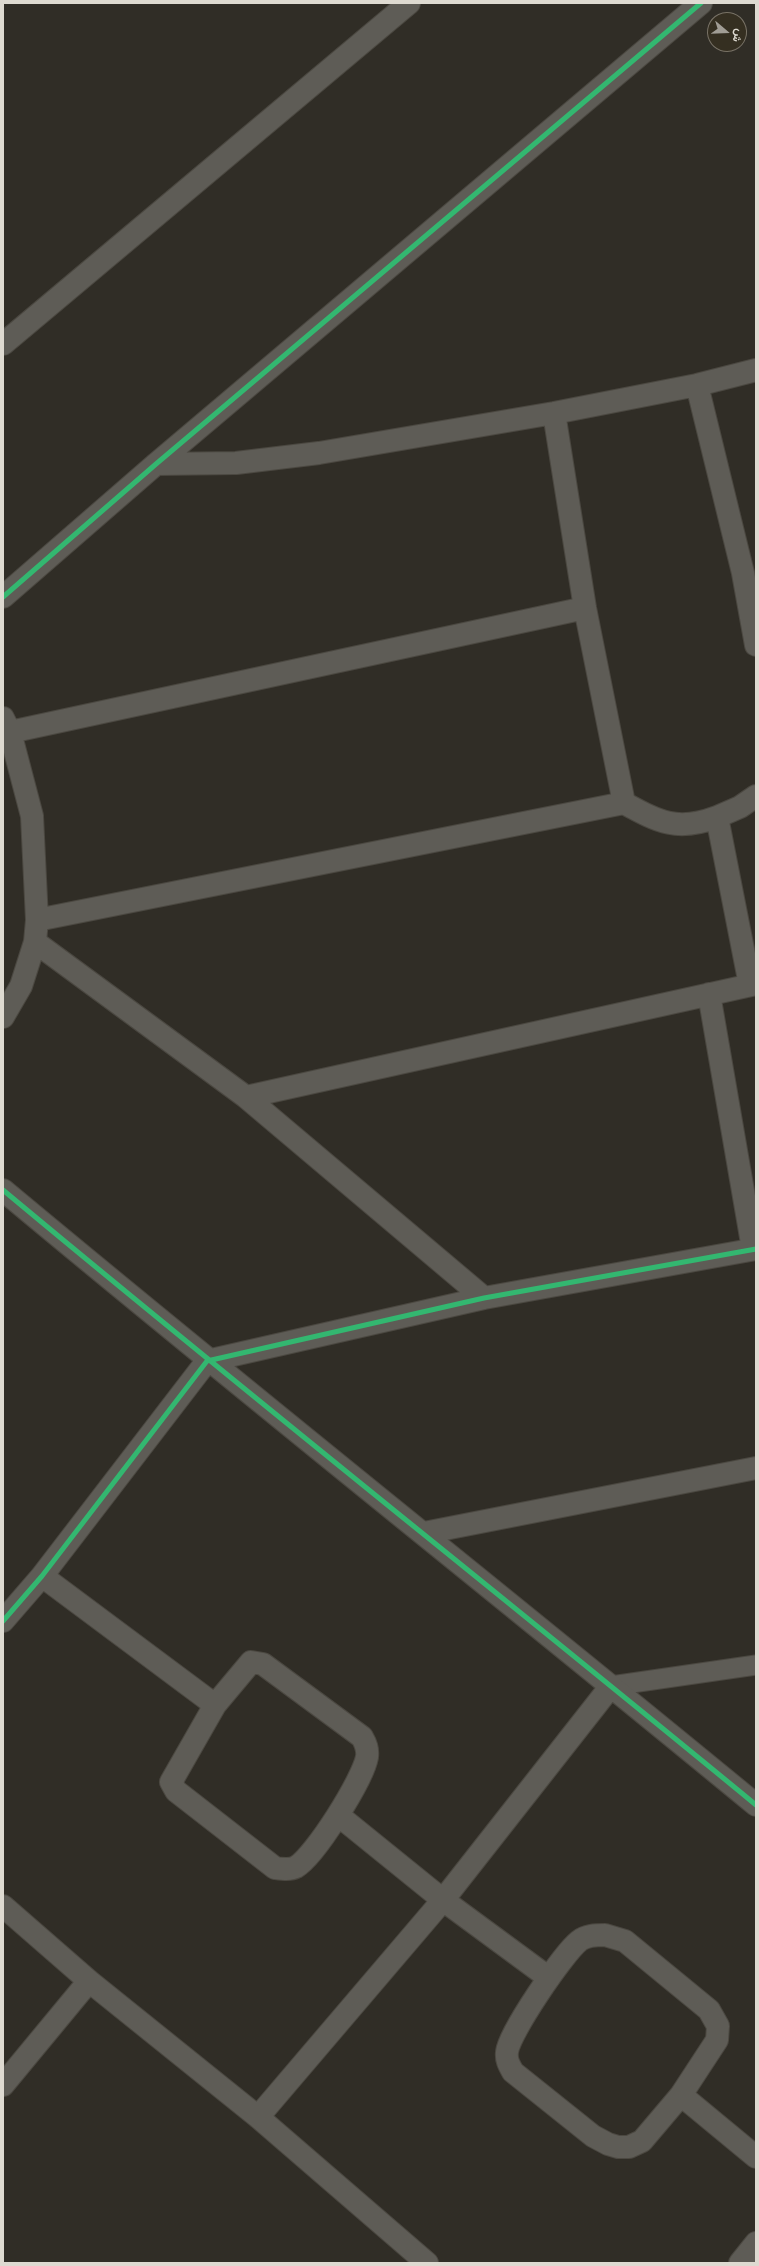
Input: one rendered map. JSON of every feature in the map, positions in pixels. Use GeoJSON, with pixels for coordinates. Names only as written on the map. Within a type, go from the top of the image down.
{"type":"FeatureCollection","features":[{"type":"Feature","properties":{"kind":"street"},"geometry":{"type":"LineString","coordinates":[[4,342],[409,3]]}},
{"type":"Feature","properties":{"kind":"street"},"geometry":{"type":"LineString","coordinates":[[3,597],[156,464],[701,3]]}},
{"type":"Feature","properties":{"kind":"street"},"geometry":{"type":"LineString","coordinates":[[156,464],[236,463],[319,453],[554,413],[697,385],[756,370]]}},
{"type":"Feature","properties":{"kind":"street"},"geometry":{"type":"LineString","coordinates":[[697,385],[750,572],[756,645]]}},
{"type":"Feature","properties":{"kind":"street"},"geometry":{"type":"LineString","coordinates":[[554,413],[585,608],[624,803]]}},
{"type":"Feature","properties":{"kind":"street"},"geometry":{"type":"LineString","coordinates":[[3,1017],[21,986],[35,942],[37,920],[32,816],[6,725],[585,608]]}},
{"type":"Feature","properties":{"kind":"street"},"geometry":{"type":"LineString","coordinates":[[37,920],[624,803],[652,818],[677,824],[696,825],[740,807],[756,796]]}},
{"type":"Feature","properties":{"kind":"street"},"geometry":{"type":"LineString","coordinates":[[246,1097],[753,984],[716,817]]}},
{"type":"Feature","properties":{"kind":"street"},"geometry":{"type":"LineString","coordinates":[[35,942],[246,1097],[484,1298]]}},
{"type":"Feature","properties":{"kind":"street"},"geometry":{"type":"LineString","coordinates":[[3,1621],[42,1576],[208,1361],[484,1298],[755,1249],[709,994]]}},
{"type":"Feature","properties":{"kind":"street"},"geometry":{"type":"LineString","coordinates":[[3,1190],[208,1361],[424,1533],[756,1805]]}},
{"type":"Feature","properties":{"kind":"street"},"geometry":{"type":"LineString","coordinates":[[424,1533],[756,1468]]}},
{"type":"Feature","properties":{"kind":"street"},"geometry":{"type":"LineString","coordinates":[[42,1576],[215,1705]]}},
{"type":"Feature","properties":{"kind":"street"},"geometry":{"type":"LineString","coordinates":[[256,1662],[263,1664],[362,1737],[366,1745],[367,1756],[363,1772],[338,1815],[303,1861],[295,1867],[286,1870],[276,1868],[176,1791],[171,1782],[215,1705],[248,1664],[256,1662]]}},
{"type":"Feature","properties":{"kind":"street"},"geometry":{"type":"LineString","coordinates":[[258,2117],[442,1900],[612,1686]]}},
{"type":"Feature","properties":{"kind":"street"},"geometry":{"type":"LineString","coordinates":[[338,1815],[442,1900],[549,1978]]}},
{"type":"Feature","properties":{"kind":"street"},"geometry":{"type":"LineString","coordinates":[[3,1906],[89,1981],[258,2117],[427,2263]]}},
{"type":"Feature","properties":{"kind":"street"},"geometry":{"type":"LineString","coordinates":[[605,1934],[625,1941],[709,2010],[718,2026],[717,2040],[681,2095],[642,2141],[629,2147],[618,2147],[608,2144],[593,2136],[513,2072],[507,2061],[506,2052],[511,2036],[549,1978],[579,1941],[590,1936],[605,1934]]}},
{"type":"Feature","properties":{"kind":"street"},"geometry":{"type":"LineString","coordinates":[[3,2085],[89,1981]]}},
{"type":"Feature","properties":{"kind":"street"},"geometry":{"type":"LineString","coordinates":[[681,2095],[756,2157]]}},
{"type":"Feature","properties":{"kind":"street"},"geometry":{"type":"LineString","coordinates":[[740,2263],[756,2243]]}},
{"type":"Feature","properties":{"kind":"lane"},"geometry":{"type":"LineString","coordinates":[[612,1686],[756,1666]]}},
{"type":"Feature","properties":{"kind":"cycle path"},"geometry":{"type":"LineString","coordinates":[[3,597],[156,464],[701,3]]}},
{"type":"Feature","properties":{"kind":"cycle path"},"geometry":{"type":"LineString","coordinates":[[3,1190],[756,1805]]}},
{"type":"Feature","properties":{"kind":"cycle path"},"geometry":{"type":"LineString","coordinates":[[3,1621],[42,1576],[207,1361],[484,1298],[756,1249]]}}]}
